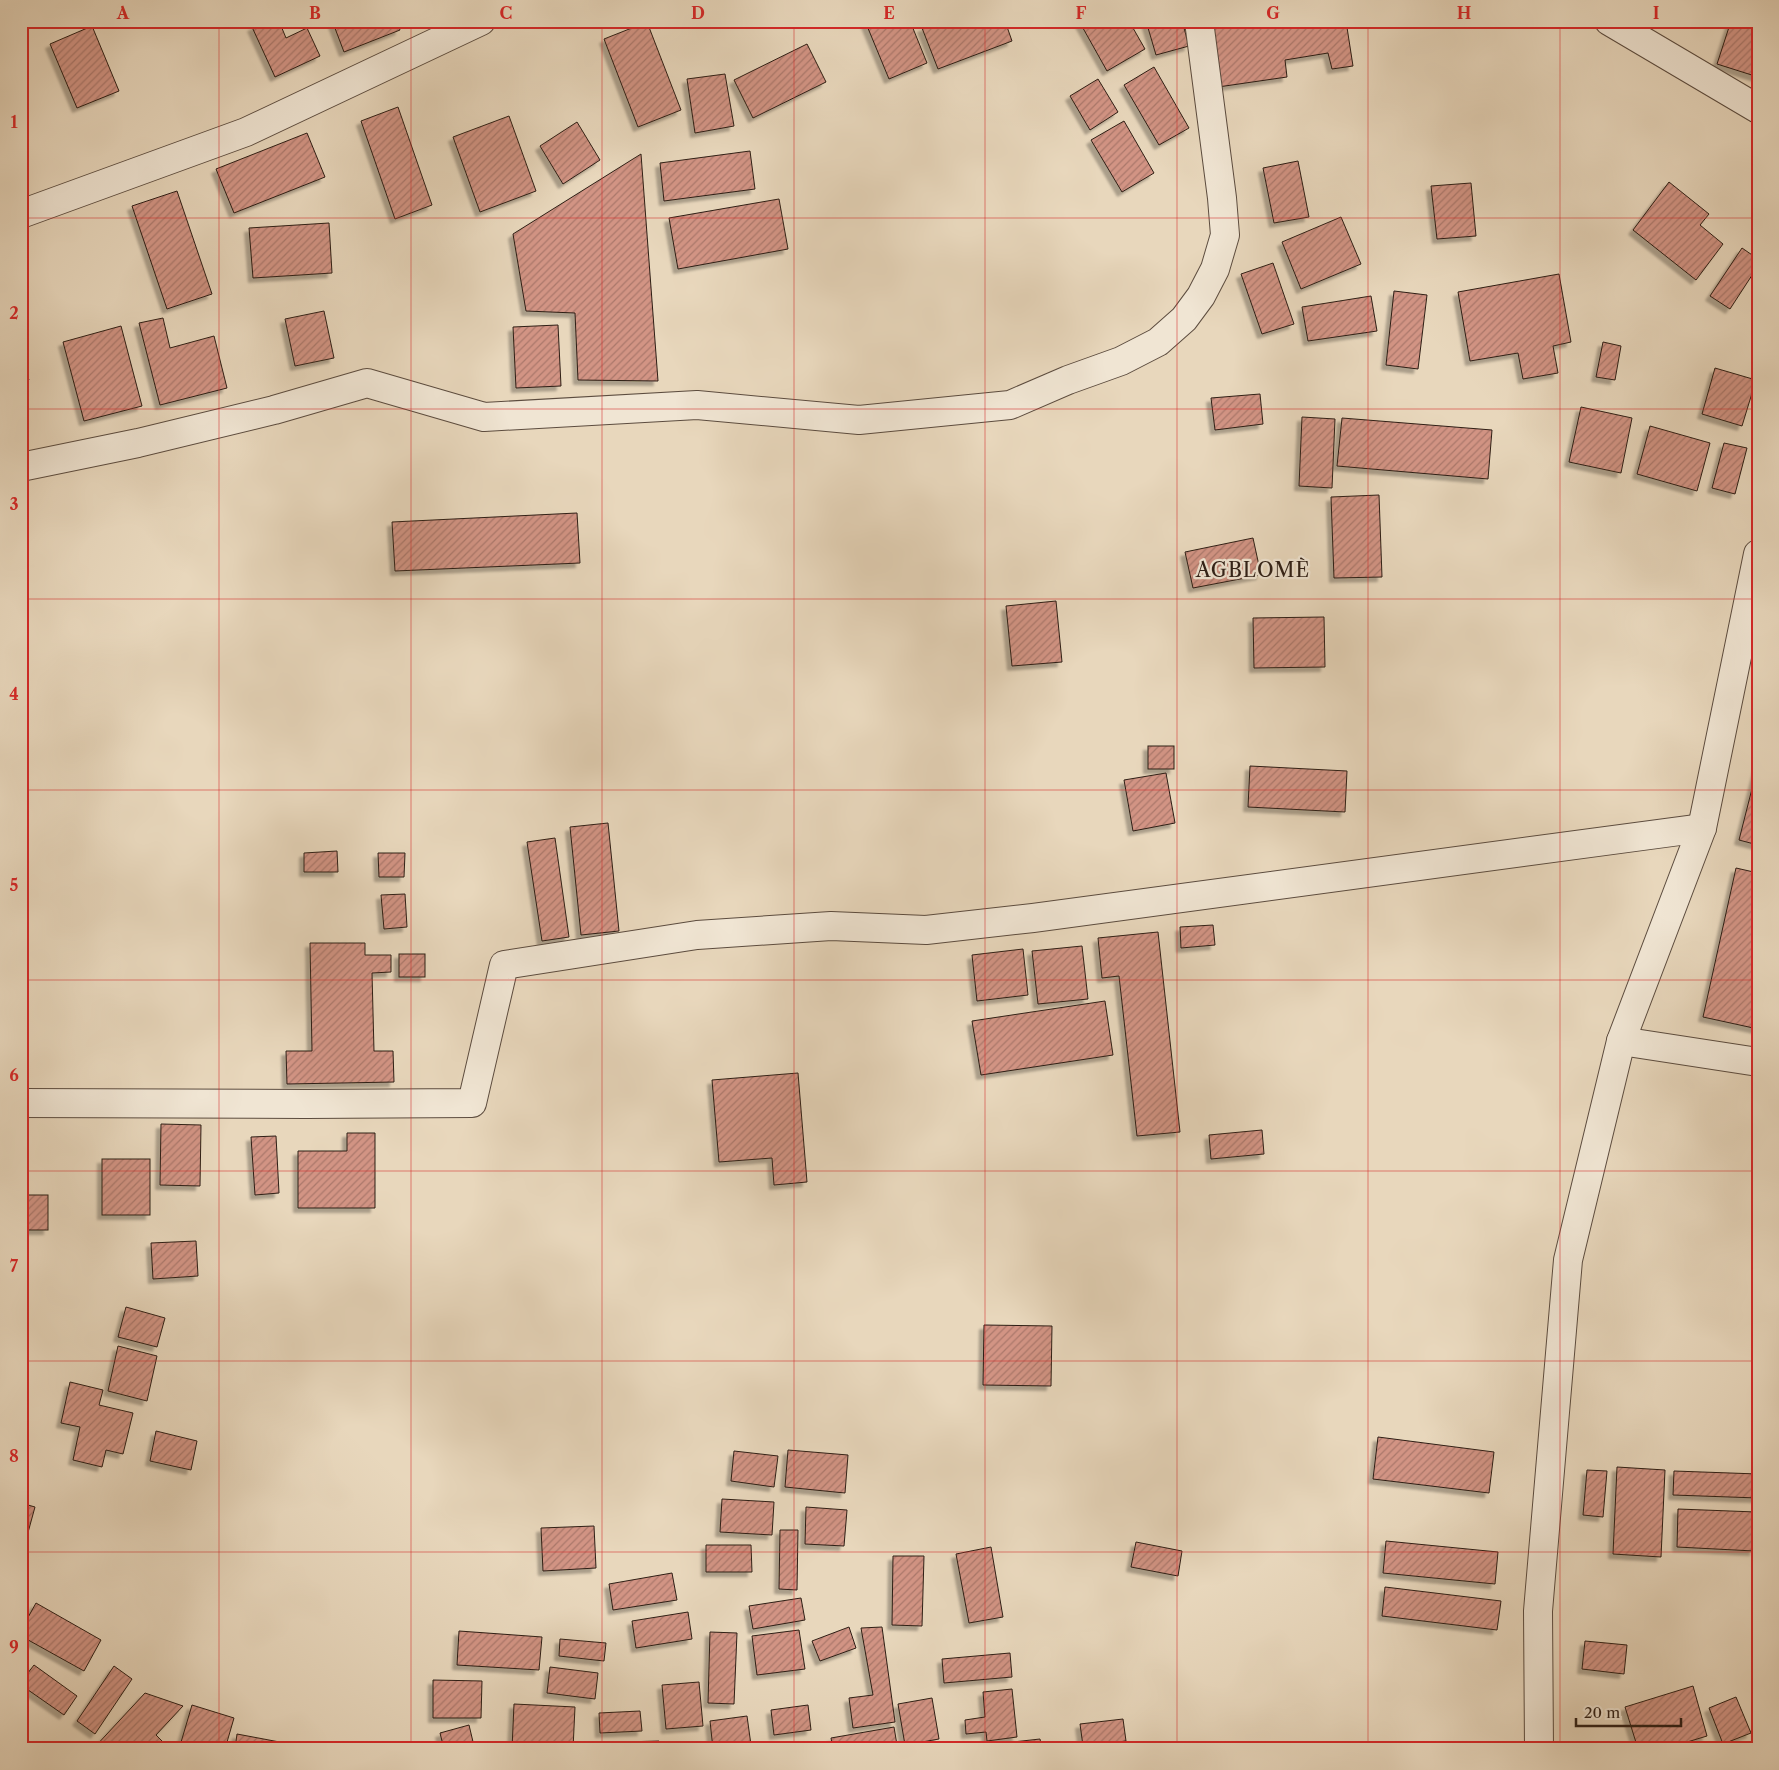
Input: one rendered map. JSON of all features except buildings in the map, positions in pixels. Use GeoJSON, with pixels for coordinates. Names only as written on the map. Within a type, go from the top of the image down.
{"type":"FeatureCollection","features":[{"type":"Feature","properties":{"kind":"street"},"geometry":{"type":"LineString","coordinates":[[21,214],[246,132],[481,21]]}},
{"type":"Feature","properties":{"kind":"street"},"geometry":{"type":"LineString","coordinates":[[21,468],[247,417],[367,383],[484,417],[697,405],[859,420],[1010,406],[1068,380],[1121,362],[1158,342],[1184,319],[1201,296],[1215,269],[1225,235],[1199,21]]}},
{"type":"Feature","properties":{"kind":"street"},"geometry":{"type":"LineString","coordinates":[[1609,21],[1758,109]]}},
{"type":"Feature","properties":{"kind":"street"},"geometry":{"type":"LineString","coordinates":[[1539,1749],[1538,1611],[1568,1260],[1622,1041],[1702,828],[1758,554]]}},
{"type":"Feature","properties":{"kind":"street"},"geometry":{"type":"LineString","coordinates":[[21,1103],[472,1103],[504,965],[697,935],[831,926],[926,930],[1702,828]]}},
{"type":"Feature","properties":{"kind":"street"},"geometry":{"type":"LineString","coordinates":[[1622,1041],[1758,1062]]}},
{"type":"Feature","properties":{"kind":"district","name":"AGBLOMÈ"},"geometry":{"type":"Point","coordinates":[1253,570]}}]}
